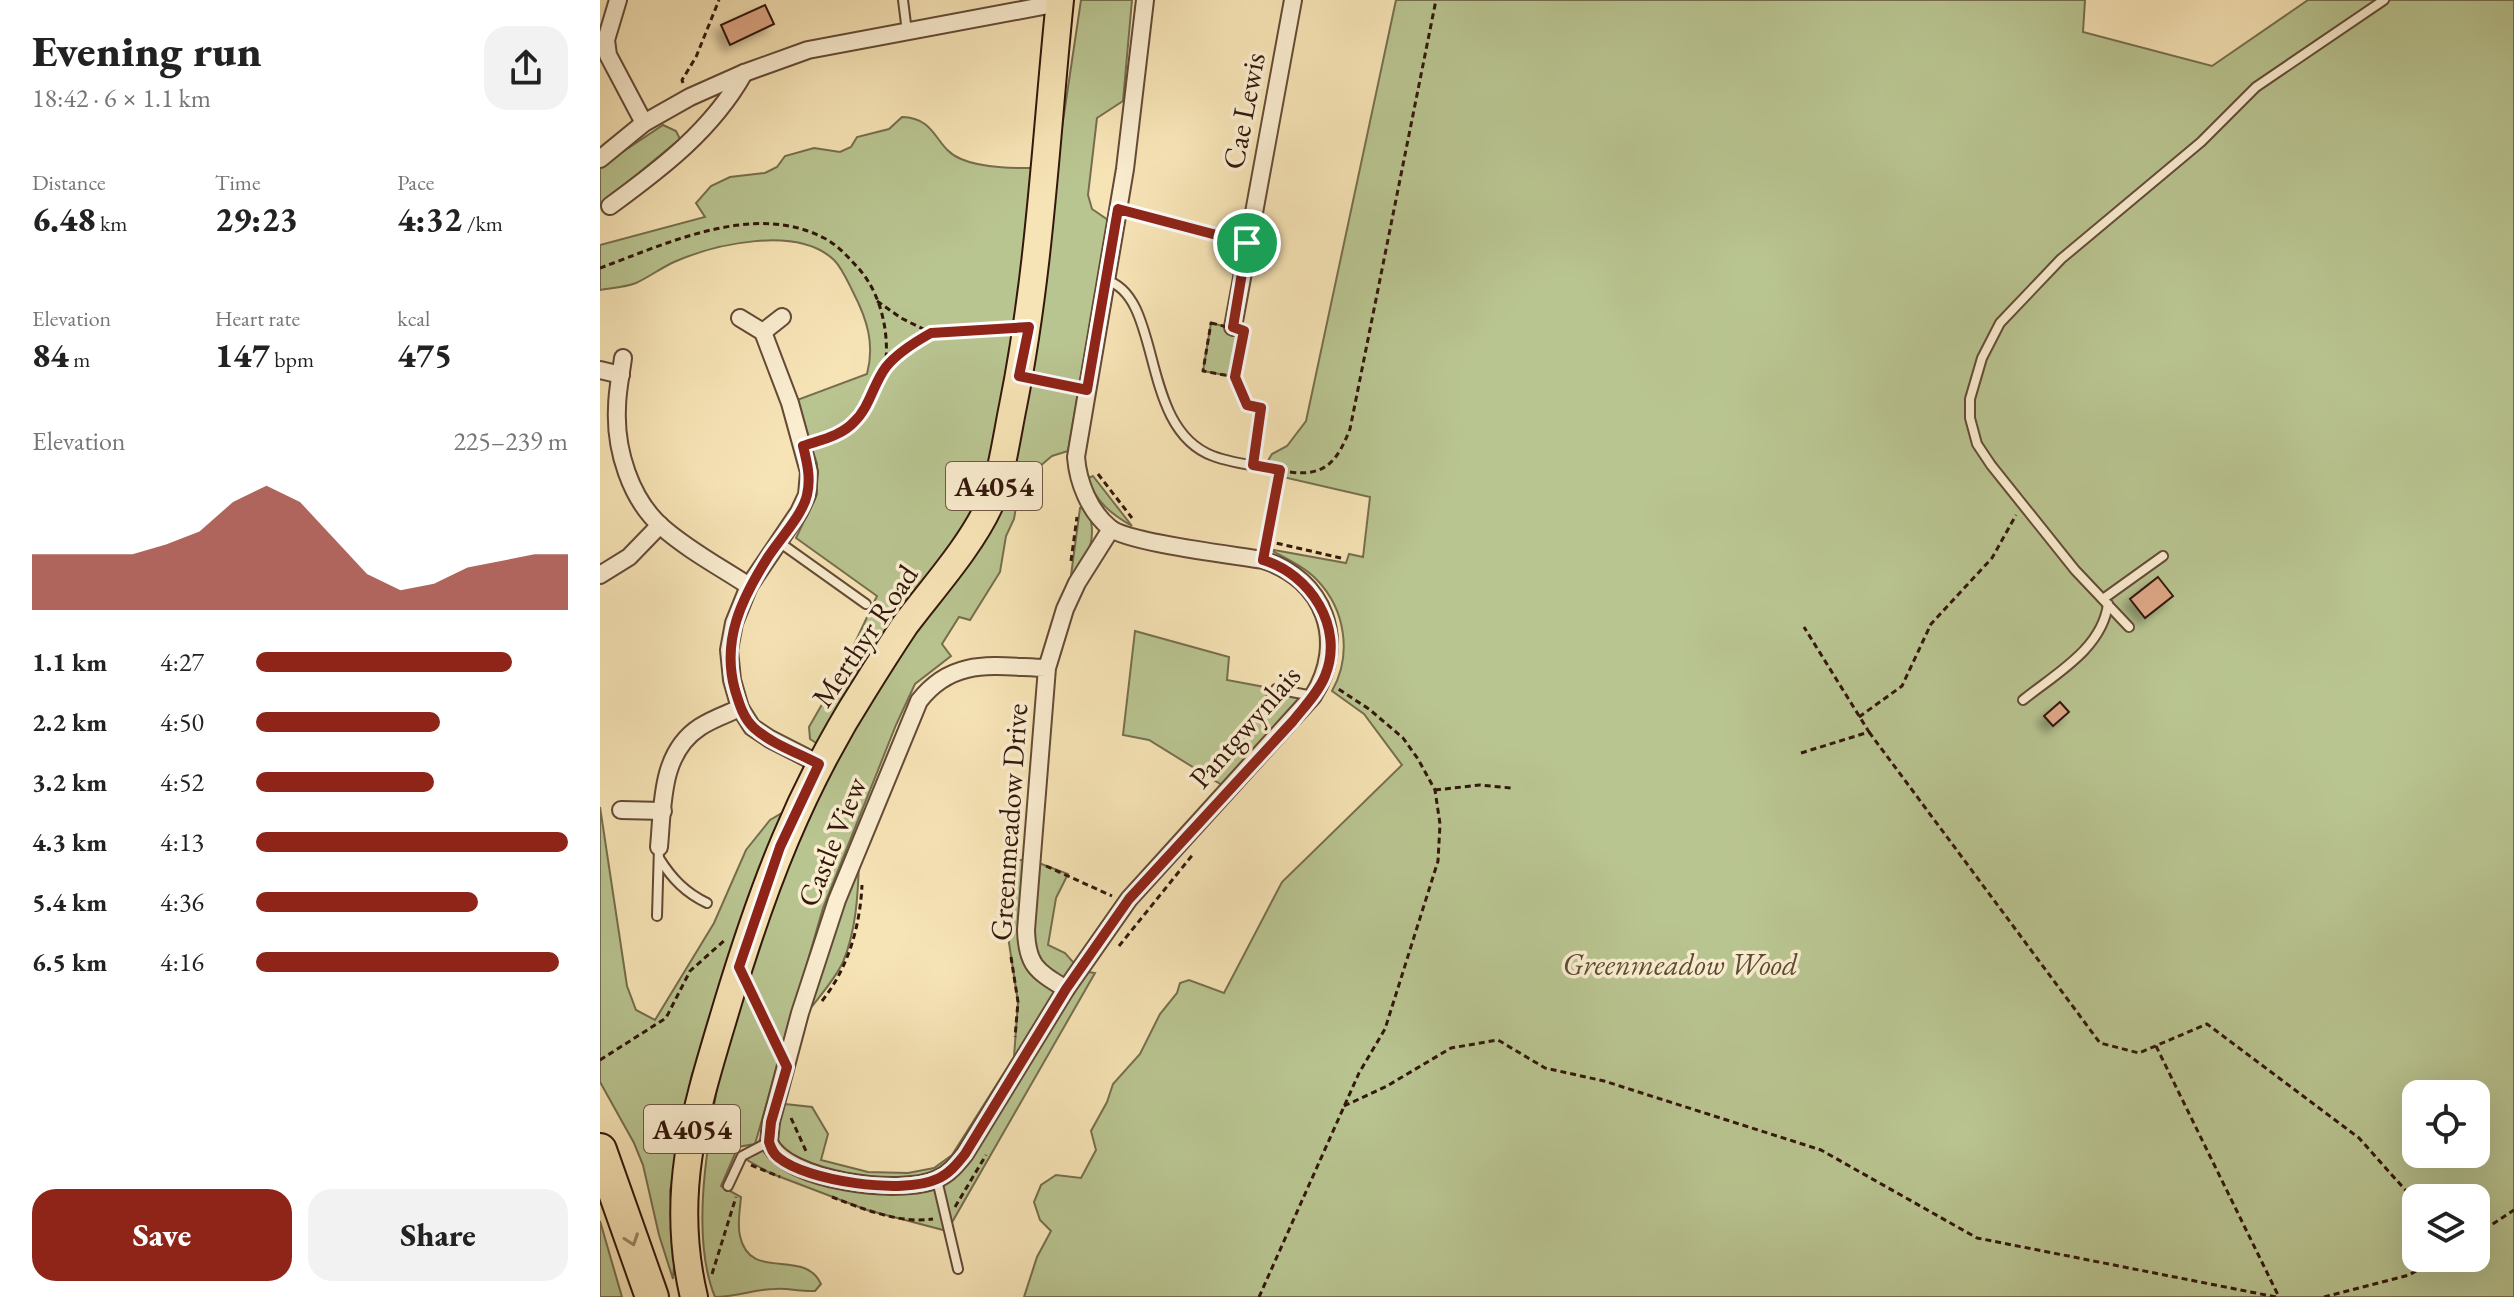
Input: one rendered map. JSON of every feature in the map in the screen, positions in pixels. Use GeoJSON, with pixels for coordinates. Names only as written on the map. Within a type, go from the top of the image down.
{"type":"FeatureCollection","features":[{"type":"Feature","properties":{"kind":"highway"},"geometry":{"type":"LineString","coordinates":[[600,1150],[652,1297]]}},
{"type":"Feature","properties":{"kind":"main road","name":"Merthyr Road"},"geometry":{"type":"LineString","coordinates":[[702,1290],[687,1268],[683,1214],[691,1132],[739,967],[780,847],[819,764],[904,627],[949,568],[989,505],[1029,327],[1060,2]]}},
{"type":"Feature","properties":{"kind":"street"},"geometry":{"type":"LineString","coordinates":[[618,0],[606,40],[608,55],[644,123]]}},
{"type":"Feature","properties":{"kind":"street"},"geometry":{"type":"LineString","coordinates":[[1111,529],[1093,507],[1081,485],[1077,448],[1118,209],[1145,0]]}},
{"type":"Feature","properties":{"kind":"street","name":"Cae Lewis"},"geometry":{"type":"LineString","coordinates":[[1233,327],[1293,0]]}},
{"type":"Feature","properties":{"kind":"street"},"geometry":{"type":"LineString","coordinates":[[600,159],[644,123],[690,97],[808,50],[1060,2]]}},
{"type":"Feature","properties":{"kind":"street"},"geometry":{"type":"LineString","coordinates":[[610,206],[689,145],[731,97],[744,73]]}},
{"type":"Feature","properties":{"kind":"street"},"geometry":{"type":"LineString","coordinates":[[763,332],[782,317]]}},
{"type":"Feature","properties":{"kind":"street"},"geometry":{"type":"LineString","coordinates":[[740,318],[763,332],[803,446],[809,472],[807,495],[799,512],[749,586],[734,623],[729,650],[732,680],[740,708],[752,727],[819,764]]}},
{"type":"Feature","properties":{"kind":"street"},"geometry":{"type":"LineString","coordinates":[[600,370],[622,366],[617,408],[620,446],[643,507],[660,525],[749,586]]}},
{"type":"Feature","properties":{"kind":"street"},"geometry":{"type":"LineString","coordinates":[[600,575],[629,557],[660,525]]}},
{"type":"Feature","properties":{"kind":"street","name":"Pantgwynlais"},"geometry":{"type":"LineString","coordinates":[[1066,989],[1126,903],[1313,696],[1324,679],[1331,646],[1325,615],[1310,591],[1281,565],[1149,540],[1111,529]]}},
{"type":"Feature","properties":{"kind":"street","name":"Greenmeadow Drive"},"geometry":{"type":"LineString","coordinates":[[1066,989],[1038,971],[1027,954],[1026,930],[1047,668],[1065,609],[1077,583],[1111,529]]}},
{"type":"Feature","properties":{"kind":"street","name":"Castle View"},"geometry":{"type":"LineString","coordinates":[[769,1142],[796,1031],[837,900],[919,701],[931,686],[953,672],[972,666],[1047,668]]}},
{"type":"Feature","properties":{"kind":"street"},"geometry":{"type":"LineString","coordinates":[[659,852],[664,790],[672,757],[698,728],[740,708]]}},
{"type":"Feature","properties":{"kind":"street"},"geometry":{"type":"LineString","coordinates":[[621,810],[663,811]]}},
{"type":"Feature","properties":{"kind":"street"},"geometry":{"type":"LineString","coordinates":[[769,1142],[780,1159],[852,1184],[884,1186],[937,1180],[954,1168],[965,1154],[1066,989]]}},
{"type":"Feature","properties":{"kind":"lane"},"geometry":{"type":"LineString","coordinates":[[903,0],[908,33]]}},
{"type":"Feature","properties":{"kind":"lane"},"geometry":{"type":"LineString","coordinates":[[2129,627],[2075,570],[1977,444],[1970,418],[1970,399],[1982,358],[2000,323],[2061,259],[2201,142],[2256,87],[2384,0]]}},
{"type":"Feature","properties":{"kind":"lane"},"geometry":{"type":"LineString","coordinates":[[1106,280],[1118,283],[1130,297],[1144,330],[1163,401],[1175,424],[1195,445],[1212,456],[1280,470]]}},
{"type":"Feature","properties":{"kind":"lane"},"geometry":{"type":"LineString","coordinates":[[778,541],[866,604]]}},
{"type":"Feature","properties":{"kind":"lane"},"geometry":{"type":"LineString","coordinates":[[2023,700],[2090,644],[2104,623],[2106,602],[2163,556]]}},
{"type":"Feature","properties":{"kind":"lane"},"geometry":{"type":"LineString","coordinates":[[1269,702],[1276,689],[1313,696]]}},
{"type":"Feature","properties":{"kind":"lane"},"geometry":{"type":"LineString","coordinates":[[659,852],[668,873],[684,890],[707,903]]}},
{"type":"Feature","properties":{"kind":"lane"},"geometry":{"type":"LineString","coordinates":[[657,916],[659,852]]}},
{"type":"Feature","properties":{"kind":"lane"},"geometry":{"type":"LineString","coordinates":[[728,1186],[742,1156],[769,1142]]}},
{"type":"Feature","properties":{"kind":"lane"},"geometry":{"type":"LineString","coordinates":[[937,1180],[958,1269]]}},
{"type":"Feature","properties":{"kind":"path"},"geometry":{"type":"LineString","coordinates":[[690,97],[682,80],[696,57],[719,0]]}},
{"type":"Feature","properties":{"kind":"path"},"geometry":{"type":"LineString","coordinates":[[1263,560],[1280,470],[1302,473],[1322,469],[1339,455],[1350,429],[1436,0]]}},
{"type":"Feature","properties":{"kind":"path"},"geometry":{"type":"LineString","coordinates":[[1118,209],[1247,243]]}},
{"type":"Feature","properties":{"kind":"path"},"geometry":{"type":"LineString","coordinates":[[600,268],[705,230],[775,224],[807,230],[827,239],[864,276],[877,301],[886,332],[885,368]]}},
{"type":"Feature","properties":{"kind":"path"},"geometry":{"type":"LineString","coordinates":[[877,301],[931,333]]}},
{"type":"Feature","properties":{"kind":"path"},"geometry":{"type":"LineString","coordinates":[[1235,377],[1203,371],[1211,323],[1244,331],[1235,377],[1247,405],[1261,408],[1253,465]]}},
{"type":"Feature","properties":{"kind":"path"},"geometry":{"type":"LineString","coordinates":[[803,446],[842,432],[855,422],[885,368],[903,351],[931,333],[1029,327]]}},
{"type":"Feature","properties":{"kind":"path"},"geometry":{"type":"LineString","coordinates":[[1019,376],[1087,390]]}},
{"type":"Feature","properties":{"kind":"path"},"geometry":{"type":"LineString","coordinates":[[1077,448],[1149,540]]}},
{"type":"Feature","properties":{"kind":"path"},"geometry":{"type":"LineString","coordinates":[[1071,563],[1081,485]]}},
{"type":"Feature","properties":{"kind":"path"},"geometry":{"type":"LineString","coordinates":[[1859,717],[1902,686],[1931,624],[1992,558],[2022,505]]}},
{"type":"Feature","properties":{"kind":"path"},"geometry":{"type":"LineString","coordinates":[[1267,541],[1341,558]]}},
{"type":"Feature","properties":{"kind":"path"},"geometry":{"type":"LineString","coordinates":[[1804,627],[1869,732],[2100,1043],[2139,1053],[2207,1024],[2359,1138],[2402,1186]]}},
{"type":"Feature","properties":{"kind":"path"},"geometry":{"type":"LineString","coordinates":[[1259,1297],[1359,1073],[1385,1029],[1438,861],[1440,824],[1435,790],[1418,759],[1403,738],[1369,709],[1324,679]]}},
{"type":"Feature","properties":{"kind":"path"},"geometry":{"type":"LineString","coordinates":[[1801,753],[1869,732]]}},
{"type":"Feature","properties":{"kind":"path"},"geometry":{"type":"LineString","coordinates":[[1435,790],[1480,785],[1511,788]]}},
{"type":"Feature","properties":{"kind":"path"},"geometry":{"type":"LineString","coordinates":[[796,1031],[825,998],[847,961],[861,906],[863,863],[858,846]]}},
{"type":"Feature","properties":{"kind":"path"},"geometry":{"type":"LineString","coordinates":[[1031,860],[1068,874],[1126,903]]}},
{"type":"Feature","properties":{"kind":"path"},"geometry":{"type":"LineString","coordinates":[[600,1060],[666,1018],[690,971],[758,910]]}},
{"type":"Feature","properties":{"kind":"path"},"geometry":{"type":"LineString","coordinates":[[739,967],[787,1067]]}},
{"type":"Feature","properties":{"kind":"path"},"geometry":{"type":"LineString","coordinates":[[1344,1106],[1387,1086],[1451,1048],[1498,1040],[1545,1068],[1604,1081],[1821,1150],[1977,1238],[2278,1297]]}},
{"type":"Feature","properties":{"kind":"path"},"geometry":{"type":"LineString","coordinates":[[2156,1046],[2278,1297]]}},
{"type":"Feature","properties":{"kind":"path"},"geometry":{"type":"LineString","coordinates":[[780,1092],[816,1174]]}},
{"type":"Feature","properties":{"kind":"path"},"geometry":{"type":"LineString","coordinates":[[702,1290],[737,1192]]}},
{"type":"Feature","properties":{"kind":"path"},"geometry":{"type":"LineString","coordinates":[[2490,1226],[2514,1210]]}},
{"type":"Feature","properties":{"kind":"path"},"geometry":{"type":"LineString","coordinates":[[2324,1297],[2414,1272]]}},
{"type":"Feature","properties":{"kind":"green space"},"geometry":{"type":"Polygon","coordinates":[[[1081,0],[1132,0],[1123,101],[1097,118],[1088,195],[1092,209],[1108,220],[1068,451],[1052,456],[1039,467],[1023,466],[1014,519],[1006,536],[1000,572],[970,620],[959,617],[942,644],[951,656],[915,684],[823,908],[755,1144],[738,1147],[721,1186],[741,1197],[740,1236],[746,1250],[754,1258],[803,1268],[813,1273],[821,1284],[815,1291],[768,1289],[715,1297],[707,1271],[702,1211],[708,1146],[722,1058],[706,1044],[692,1074],[670,1191],[675,1254],[673,1279],[643,1165],[600,1082],[600,807],[627,986],[636,1010],[655,1020],[714,923],[746,850],[770,820],[797,810],[827,750],[810,739],[809,727],[844,666],[877,596],[796,538],[817,494],[817,464],[797,400],[867,374],[870,342],[862,312],[845,275],[834,260],[818,249],[778,241],[733,244],[691,255],[641,281],[600,290],[600,245],[705,217],[696,203],[711,186],[730,177],[765,173],[777,167],[785,156],[814,148],[840,152],[851,147],[857,137],[889,129],[902,117],[923,122],[952,154],[971,163],[1008,168],[1056,168],[1081,0]]]}},
{"type":"Feature","properties":{"kind":"green space","name":"Greenmeadow Wood"},"geometry":{"type":"Polygon","coordinates":[[[1396,0],[2085,0],[2083,32],[2212,66],[2308,0],[2514,0],[2514,1297],[1024,1297],[1037,1257],[1051,1231],[1040,1220],[1034,1202],[1041,1185],[1056,1175],[1081,1178],[1096,1150],[1091,1131],[1113,1084],[1140,1054],[1180,983],[1189,980],[1224,993],[1282,882],[1402,765],[1364,714],[1332,691],[1344,648],[1340,619],[1327,592],[1307,571],[1269,549],[1346,563],[1349,554],[1363,557],[1370,497],[1261,472],[1272,454],[1287,446],[1306,421],[1396,0]]]}},
{"type":"Feature","properties":{"kind":"green space"},"geometry":{"type":"Polygon","coordinates":[[[663,125],[676,131],[680,139],[600,205],[600,167],[663,125]]]}},
{"type":"Feature","properties":{"kind":"green space"},"geometry":{"type":"Polygon","coordinates":[[[1211,323],[1244,331],[1235,377],[1203,371],[1211,323]]]}},
{"type":"Feature","properties":{"kind":"green space"},"geometry":{"type":"Polygon","coordinates":[[[1093,476],[1132,526],[1099,500],[1088,478],[1093,476]]]}},
{"type":"Feature","properties":{"kind":"green space"},"geometry":{"type":"Polygon","coordinates":[[[1080,508],[1088,509],[1091,540],[1086,556],[1070,583],[1080,508]]]}},
{"type":"Feature","properties":{"kind":"green space"},"geometry":{"type":"Polygon","coordinates":[[[1135,631],[1229,657],[1227,680],[1313,696],[1230,790],[1149,740],[1123,735],[1135,631]]]}},
{"type":"Feature","properties":{"kind":"green space"},"geometry":{"type":"Polygon","coordinates":[[[1014,860],[1031,860],[1068,874],[1056,898],[1048,945],[1065,953],[1081,971],[1095,973],[947,1231],[867,1210],[770,1173],[747,1160],[771,1122],[780,1092],[785,1104],[812,1107],[828,1134],[821,1160],[868,1172],[908,1173],[934,1168],[952,1155],[1014,1057],[1018,1002],[1009,943],[1014,860]]]}},
{"type":"Feature","properties":{"kind":"green space"},"geometry":{"type":"Polygon","coordinates":[[[859,862],[856,913],[843,962],[806,1014],[843,900],[859,862]]]}},
{"type":"Feature","properties":{"kind":"green space"},"geometry":{"type":"Polygon","coordinates":[[[600,1221],[622,1297],[600,1297],[600,1221]]]}},
{"type":"Feature","properties":{"kind":"building"},"geometry":{"type":"Polygon","coordinates":[[[765,5],[774,24],[730,45],[721,25],[765,5]]]}},
{"type":"Feature","properties":{"kind":"building"},"geometry":{"type":"Polygon","coordinates":[[[2158,577],[2173,596],[2145,618],[2130,599],[2158,577]]]}},
{"type":"Feature","properties":{"kind":"building"},"geometry":{"type":"Polygon","coordinates":[[[2060,702],[2069,712],[2053,726],[2044,716],[2060,702]]]}},
{"type":"Feature","properties":{"kind":"route"},"geometry":{"type":"LineString","coordinates":[[1118,209],[1247,243],[1233,327],[1244,331],[1235,377],[1247,405],[1261,408],[1253,465],[1280,470],[1263,560],[1281,565],[1294,574],[1310,591],[1325,615],[1331,646],[1324,679],[1293,721],[1129,899],[1066,989],[954,1168],[937,1180],[884,1186],[852,1184],[780,1159],[769,1142],[771,1122],[787,1067],[739,967],[780,847],[819,764],[752,727],[740,708],[732,680],[729,650],[734,623],[749,586],[807,495],[809,472],[803,446],[842,432],[855,422],[885,368],[903,351],[931,333],[1029,327],[1019,376],[1087,390],[1118,209]]}}]}
